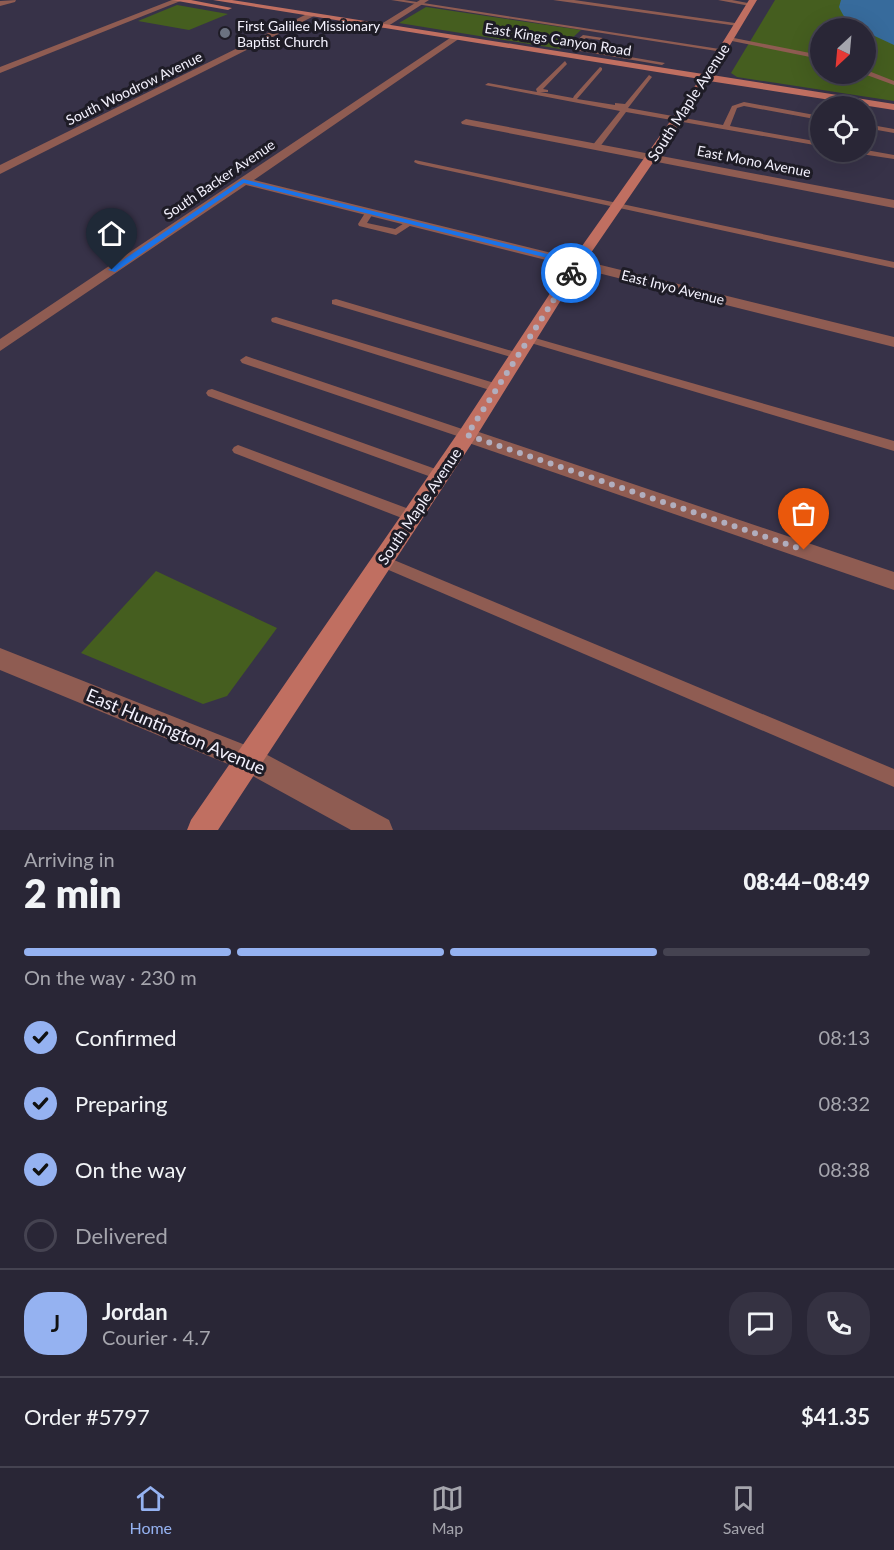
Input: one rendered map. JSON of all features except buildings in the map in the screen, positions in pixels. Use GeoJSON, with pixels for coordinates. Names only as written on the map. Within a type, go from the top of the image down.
{"type":"FeatureCollection","features":[{"type":"Feature","properties":{"kind":"main road","name":"East Kings Canyon Road"},"geometry":{"type":"LineString","coordinates":[[178,0],[301,20],[656,70],[703,81],[894,107]]}},
{"type":"Feature","properties":{"kind":"main road","name":"East Kings Canyon Road"},"geometry":{"type":"LineString","coordinates":[[218,0],[382,26],[600,69],[656,70]]}},
{"type":"Feature","properties":{"kind":"main road","name":"South Maple Avenue"},"geometry":{"type":"LineString","coordinates":[[201,830],[467,435],[577,263],[653,157],[752,2]]}},
{"type":"Feature","properties":{"kind":"main road","name":"East Kings Canyon Road"},"geometry":{"type":"LineString","coordinates":[[703,81],[755,99],[810,104]]}},
{"type":"Feature","properties":{"kind":"main road"},"geometry":{"type":"LineString","coordinates":[[876,114],[894,117]]}},
{"type":"Feature","properties":{"kind":"street"},"geometry":{"type":"LineString","coordinates":[[0,4],[10,0]]}},
{"type":"Feature","properties":{"kind":"street"},"geometry":{"type":"LineString","coordinates":[[0,70],[178,0]]}},
{"type":"Feature","properties":{"kind":"street"},"geometry":{"type":"LineString","coordinates":[[557,0],[738,24]]}},
{"type":"Feature","properties":{"kind":"street"},"geometry":{"type":"LineString","coordinates":[[382,26],[422,2]]}},
{"type":"Feature","properties":{"kind":"street","name":"South Woodrow Avenue"},"geometry":{"type":"LineString","coordinates":[[0,170],[312,15]]}},
{"type":"Feature","properties":{"kind":"street","name":"South Backer Avenue"},"geometry":{"type":"LineString","coordinates":[[0,346],[451,41]]}},
{"type":"Feature","properties":{"kind":"street","name":"East Mono Avenue"},"geometry":{"type":"LineString","coordinates":[[466,122],[894,204]]}},
{"type":"Feature","properties":{"kind":"street","name":"East Inyo Avenue"},"geometry":{"type":"LineString","coordinates":[[243,181],[894,342]]}},
{"type":"Feature","properties":{"kind":"street"},"geometry":{"type":"LineString","coordinates":[[467,435],[894,581]]}},
{"type":"Feature","properties":{"kind":"street","name":"East Huntington Avenue"},"geometry":{"type":"LineString","coordinates":[[0,659],[249,759],[379,830]]}},
{"type":"Feature","properties":{"kind":"lane"},"geometry":{"type":"LineString","coordinates":[[394,0],[422,2],[721,53]]}},
{"type":"Feature","properties":{"kind":"lane"},"geometry":{"type":"LineString","coordinates":[[721,0],[752,2]]}},
{"type":"Feature","properties":{"kind":"lane"},"geometry":{"type":"LineString","coordinates":[[656,70],[576,50],[573,46],[585,36],[721,53]]}},
{"type":"Feature","properties":{"kind":"lane"},"geometry":{"type":"LineString","coordinates":[[729,39],[810,55]]}},
{"type":"Feature","properties":{"kind":"lane"},"geometry":{"type":"LineString","coordinates":[[596,146],[667,56]]}},
{"type":"Feature","properties":{"kind":"lane"},"geometry":{"type":"LineString","coordinates":[[565,63],[538,90],[676,119],[810,142]]}},
{"type":"Feature","properties":{"kind":"lane"},"geometry":{"type":"LineString","coordinates":[[576,97],[600,69]]}},
{"type":"Feature","properties":{"kind":"lane"},"geometry":{"type":"LineString","coordinates":[[876,76],[894,82]]}},
{"type":"Feature","properties":{"kind":"lane"},"geometry":{"type":"LineString","coordinates":[[488,85],[625,108]]}},
{"type":"Feature","properties":{"kind":"lane"},"geometry":{"type":"LineString","coordinates":[[724,128],[734,107],[755,99],[810,115]]}},
{"type":"Feature","properties":{"kind":"lane"},"geometry":{"type":"LineString","coordinates":[[876,128],[894,131]]}},
{"type":"Feature","properties":{"kind":"lane"},"geometry":{"type":"LineString","coordinates":[[876,154],[894,157]]}},
{"type":"Feature","properties":{"kind":"lane"},"geometry":{"type":"LineString","coordinates":[[418,162],[894,265]]}},
{"type":"Feature","properties":{"kind":"lane"},"geometry":{"type":"LineString","coordinates":[[336,302],[518,356]]}},
{"type":"Feature","properties":{"kind":"lane"},"geometry":{"type":"LineString","coordinates":[[276,320],[497,388]]}},
{"type":"Feature","properties":{"kind":"lane"},"geometry":{"type":"LineString","coordinates":[[528,339],[894,446]]}},
{"type":"Feature","properties":{"kind":"lane"},"geometry":{"type":"LineString","coordinates":[[246,360],[467,435]]}},
{"type":"Feature","properties":{"kind":"lane"},"geometry":{"type":"LineString","coordinates":[[212,393],[440,475]]}},
{"type":"Feature","properties":{"kind":"lane"},"geometry":{"type":"LineString","coordinates":[[238,450],[412,516]]}},
{"type":"Feature","properties":{"kind":"lane"},"geometry":{"type":"LineString","coordinates":[[382,561],[894,778]]}},
{"type":"Feature","properties":{"kind":"green space"},"geometry":{"type":"Polygon","coordinates":[[[775,0],[894,0],[894,101],[876,98],[876,96],[861,96],[737,77],[731,73],[775,0]]]}},
{"type":"Feature","properties":{"kind":"green space"},"geometry":{"type":"Polygon","coordinates":[[[177,5],[228,14],[189,30],[138,21],[177,5]]]}},
{"type":"Feature","properties":{"kind":"green space"},"geometry":{"type":"Polygon","coordinates":[[[426,7],[581,30],[560,49],[399,23],[426,7]]]}},
{"type":"Feature","properties":{"kind":"green space"},"geometry":{"type":"Polygon","coordinates":[[[156,571],[277,628],[227,696],[203,704],[81,653],[156,571]]]}},
{"type":"Feature","properties":{"kind":"water"},"geometry":{"type":"Polygon","coordinates":[[[841,0],[894,0],[894,45],[876,37],[876,18],[846,18],[839,7],[841,0]]]}},
{"type":"Feature","properties":{"kind":"way so far"},"geometry":{"type":"LineString","coordinates":[[571,273],[467,435],[804,550]]}},
{"type":"Feature","properties":{"kind":"place","name":"First Galilee Missionary Baptist Church"},"geometry":{"type":"Point","coordinates":[225,33]}},
{"type":"Feature","properties":{"kind":"route"},"geometry":{"type":"LineString","coordinates":[[112,270],[243,181],[577,263],[571,273]]}}]}
